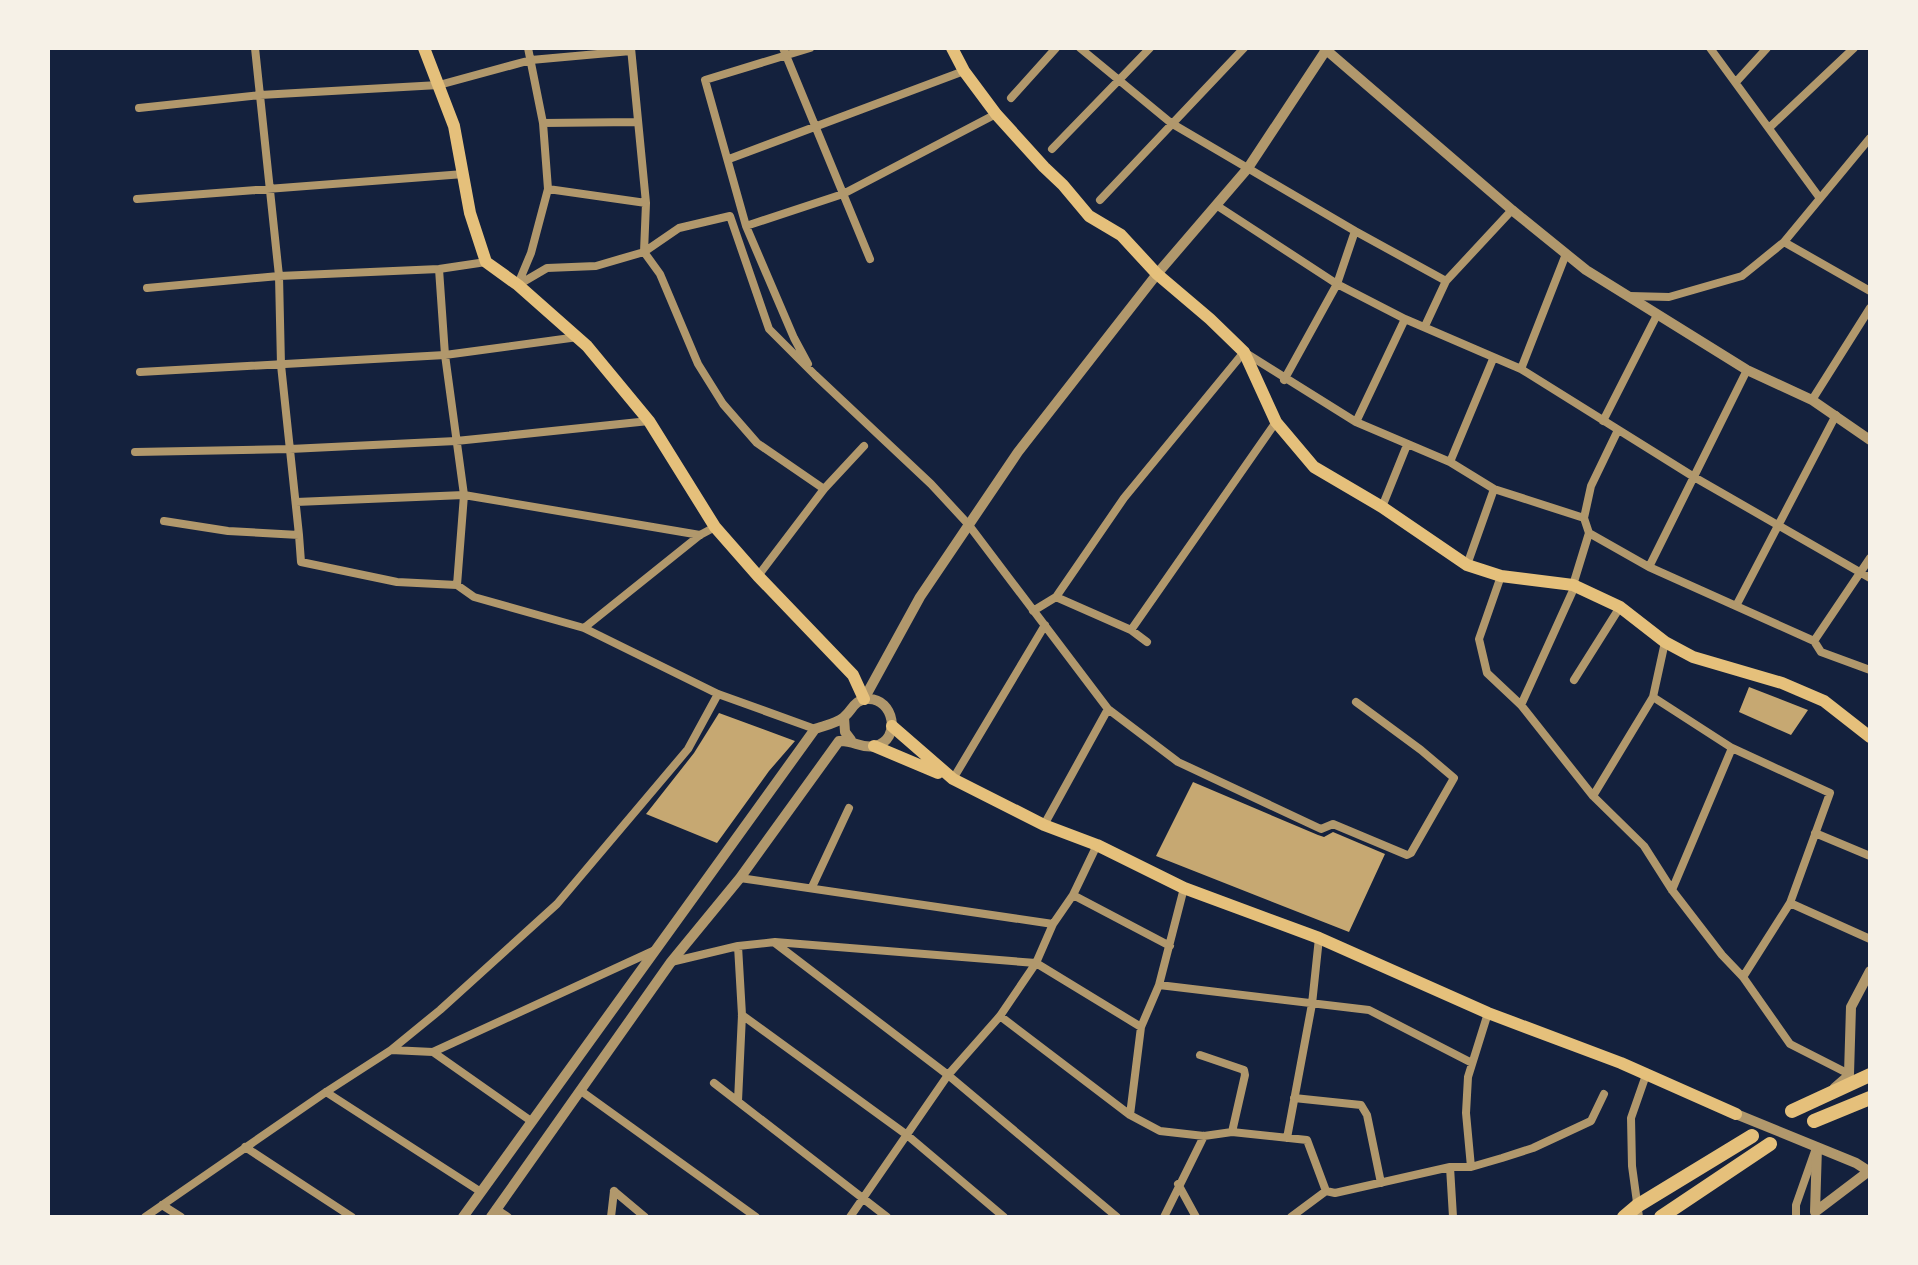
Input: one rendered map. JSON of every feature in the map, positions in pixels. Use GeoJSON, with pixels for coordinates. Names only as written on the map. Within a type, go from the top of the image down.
{"type":"FeatureCollection","features":[{"type":"Feature","properties":{"kind":"main road"},"geometry":{"type":"LineString","coordinates":[[424,48],[454,126],[470,213],[486,262],[578,337],[649,421],[715,527],[853,675],[864,699]]}},
{"type":"Feature","properties":{"kind":"main road"},"geometry":{"type":"LineString","coordinates":[[952,48],[964,71],[996,114],[1089,216],[1121,235],[1157,274],[1244,352],[1276,422],[1314,467],[1382,507],[1467,565],[1501,576],[1574,585],[1620,607],[1665,642],[1693,657],[1782,683],[1824,701],[1870,737]]}},
{"type":"Feature","properties":{"kind":"main road"},"geometry":{"type":"LineString","coordinates":[[892,726],[953,779]]}},
{"type":"Feature","properties":{"kind":"main road"},"geometry":{"type":"LineString","coordinates":[[874,746],[953,779],[1044,825],[1097,845],[1184,888],[1319,938],[1488,1013],[1736,1114]]}},
{"type":"Feature","properties":{"kind":"main road"},"geometry":{"type":"LineString","coordinates":[[1792,1111],[1870,1075]]}},
{"type":"Feature","properties":{"kind":"main road"},"geometry":{"type":"LineString","coordinates":[[1814,1121],[1870,1098]]}},
{"type":"Feature","properties":{"kind":"main road"},"geometry":{"type":"LineString","coordinates":[[1624,1217],[1638,1212],[1752,1136]]}},
{"type":"Feature","properties":{"kind":"main road"},"geometry":{"type":"LineString","coordinates":[[1661,1217],[1770,1144]]}},
{"type":"Feature","properties":{"kind":"street"},"geometry":{"type":"LineString","coordinates":[[255,48],[279,276],[281,365],[301,562],[397,582],[457,585],[474,597],[584,628],[718,694],[815,729]]}},
{"type":"Feature","properties":{"kind":"street"},"geometry":{"type":"LineString","coordinates":[[518,285],[531,253],[548,189],[543,123],[528,48]]}},
{"type":"Feature","properties":{"kind":"street"},"geometry":{"type":"LineString","coordinates":[[810,48],[784,52],[705,80],[746,226],[794,338],[815,375]]}},
{"type":"Feature","properties":{"kind":"street"},"geometry":{"type":"LineString","coordinates":[[1011,98],[1056,48]]}},
{"type":"Feature","properties":{"kind":"street"},"geometry":{"type":"LineString","coordinates":[[1080,48],[1171,123],[1446,281]]}},
{"type":"Feature","properties":{"kind":"street"},"geometry":{"type":"LineString","coordinates":[[1052,149],[1150,48]]}},
{"type":"Feature","properties":{"kind":"street"},"geometry":{"type":"LineString","coordinates":[[1100,200],[1244,48]]}},
{"type":"Feature","properties":{"kind":"street"},"geometry":{"type":"LineString","coordinates":[[1710,48],[1819,197]]}},
{"type":"Feature","properties":{"kind":"street"},"geometry":{"type":"LineString","coordinates":[[1736,82],[1767,48]]}},
{"type":"Feature","properties":{"kind":"street"},"geometry":{"type":"LineString","coordinates":[[1770,127],[1854,48]]}},
{"type":"Feature","properties":{"kind":"street"},"geometry":{"type":"LineString","coordinates":[[864,699],[920,597],[1018,452],[1157,274],[1248,168],[1325,49],[1566,254],[1657,315],[1747,370],[1812,400],[1870,440]]}},
{"type":"Feature","properties":{"kind":"street"},"geometry":{"type":"LineString","coordinates":[[139,108],[260,95],[439,85],[531,60],[631,50],[646,203],[644,252],[660,274],[698,364],[723,404],[757,443],[824,489]]}},
{"type":"Feature","properties":{"kind":"street"},"geometry":{"type":"LineString","coordinates":[[784,52],[870,259]]}},
{"type":"Feature","properties":{"kind":"street"},"geometry":{"type":"LineString","coordinates":[[729,159],[964,71]]}},
{"type":"Feature","properties":{"kind":"street"},"geometry":{"type":"LineString","coordinates":[[746,226],[843,194],[996,114]]}},
{"type":"Feature","properties":{"kind":"street"},"geometry":{"type":"LineString","coordinates":[[543,123],[637,122]]}},
{"type":"Feature","properties":{"kind":"street"},"geometry":{"type":"LineString","coordinates":[[1630,296],[1669,297],[1742,276],[1784,242],[1870,138]]}},
{"type":"Feature","properties":{"kind":"street"},"geometry":{"type":"LineString","coordinates":[[137,199],[464,174]]}},
{"type":"Feature","properties":{"kind":"street"},"geometry":{"type":"LineString","coordinates":[[548,189],[646,203]]}},
{"type":"Feature","properties":{"kind":"street"},"geometry":{"type":"LineString","coordinates":[[1216,205],[1337,284],[1405,319],[1521,369],[1694,477],[1870,578]]}},
{"type":"Feature","properties":{"kind":"street"},"geometry":{"type":"LineString","coordinates":[[1425,326],[1446,281],[1512,210]]}},
{"type":"Feature","properties":{"kind":"street"},"geometry":{"type":"LineString","coordinates":[[518,285],[547,268],[596,266],[644,252],[679,228],[730,216],[769,329],[931,484],[968,524],[1108,709],[1178,762],[1321,829],[1333,824],[1407,855],[1454,778],[1356,702]]}},
{"type":"Feature","properties":{"kind":"street"},"geometry":{"type":"LineString","coordinates":[[1284,380],[1337,284],[1355,231]]}},
{"type":"Feature","properties":{"kind":"street"},"geometry":{"type":"LineString","coordinates":[[1784,242],[1870,291]]}},
{"type":"Feature","properties":{"kind":"street"},"geometry":{"type":"LineString","coordinates":[[1521,369],[1566,254]]}},
{"type":"Feature","properties":{"kind":"street"},"geometry":{"type":"LineString","coordinates":[[147,288],[279,276],[439,269],[486,262]]}},
{"type":"Feature","properties":{"kind":"street"},"geometry":{"type":"LineString","coordinates":[[439,269],[445,355],[464,495],[457,585]]}},
{"type":"Feature","properties":{"kind":"street"},"geometry":{"type":"LineString","coordinates":[[1812,400],[1870,308]]}},
{"type":"Feature","properties":{"kind":"street"},"geometry":{"type":"LineString","coordinates":[[1603,421],[1657,315]]}},
{"type":"Feature","properties":{"kind":"street"},"geometry":{"type":"LineString","coordinates":[[1356,422],[1405,319]]}},
{"type":"Feature","properties":{"kind":"street"},"geometry":{"type":"LineString","coordinates":[[140,372],[445,355],[578,337]]}},
{"type":"Feature","properties":{"kind":"street"},"geometry":{"type":"LineString","coordinates":[[1033,611],[1056,597],[1124,498],[1244,352],[1284,380],[1356,422],[1450,462],[1494,489],[1584,518]]}},
{"type":"Feature","properties":{"kind":"street"},"geometry":{"type":"LineString","coordinates":[[1450,462],[1493,359]]}},
{"type":"Feature","properties":{"kind":"street"},"geometry":{"type":"LineString","coordinates":[[1649,567],[1747,370]]}},
{"type":"Feature","properties":{"kind":"street"},"geometry":{"type":"LineString","coordinates":[[1736,606],[1836,415]]}},
{"type":"Feature","properties":{"kind":"street"},"geometry":{"type":"LineString","coordinates":[[135,452],[456,441],[649,421]]}},
{"type":"Feature","properties":{"kind":"street"},"geometry":{"type":"LineString","coordinates":[[1131,630],[1276,422]]}},
{"type":"Feature","properties":{"kind":"street"},"geometry":{"type":"LineString","coordinates":[[1521,705],[1574,585],[1589,533],[1584,518],[1591,486],[1618,430]]}},
{"type":"Feature","properties":{"kind":"street"},"geometry":{"type":"LineString","coordinates":[[1382,507],[1407,445]]}},
{"type":"Feature","properties":{"kind":"street"},"geometry":{"type":"LineString","coordinates":[[758,576],[824,489],[864,446]]}},
{"type":"Feature","properties":{"kind":"street"},"geometry":{"type":"LineString","coordinates":[[1467,565],[1494,489]]}},
{"type":"Feature","properties":{"kind":"street"},"geometry":{"type":"LineString","coordinates":[[296,502],[464,495],[700,535]]}},
{"type":"Feature","properties":{"kind":"street"},"geometry":{"type":"LineString","coordinates":[[164,521],[228,531],[299,535]]}},
{"type":"Feature","properties":{"kind":"street"},"geometry":{"type":"LineString","coordinates":[[584,628],[700,535],[715,527]]}},
{"type":"Feature","properties":{"kind":"street"},"geometry":{"type":"LineString","coordinates":[[1589,533],[1649,567],[1814,641],[1821,652],[1870,670]]}},
{"type":"Feature","properties":{"kind":"street"},"geometry":{"type":"LineString","coordinates":[[1814,641],[1870,558]]}},
{"type":"Feature","properties":{"kind":"street"},"geometry":{"type":"LineString","coordinates":[[1501,576],[1479,639],[1487,673],[1521,705],[1593,796],[1644,846],[1672,890],[1743,977],[1790,1044],[1849,1074]]}},
{"type":"Feature","properties":{"kind":"street"},"geometry":{"type":"LineString","coordinates":[[1056,597],[1131,630],[1147,642]]}},
{"type":"Feature","properties":{"kind":"street"},"geometry":{"type":"LineString","coordinates":[[1574,680],[1620,607]]}},
{"type":"Feature","properties":{"kind":"street"},"geometry":{"type":"LineString","coordinates":[[953,779],[1045,625]]}},
{"type":"Feature","properties":{"kind":"street"},"geometry":{"type":"LineString","coordinates":[[1593,796],[1653,697],[1665,642]]}},
{"type":"Feature","properties":{"kind":"street"},"geometry":{"type":"LineString","coordinates":[[145,1217],[391,1050],[557,904],[688,749],[718,694]]}},
{"type":"Feature","properties":{"kind":"street"},"geometry":{"type":"LineString","coordinates":[[1653,697],[1732,748],[1830,793],[1790,903],[1743,977]]}},
{"type":"Feature","properties":{"kind":"street"},"geometry":{"type":"LineString","coordinates":[[463,1217],[815,729],[844,717],[852,705],[864,699],[872,699],[886,707],[892,726],[888,737],[874,746],[860,746],[845,732],[844,717]]}},
{"type":"Feature","properties":{"kind":"street"},"geometry":{"type":"LineString","coordinates":[[1044,825],[1108,709]]}},
{"type":"Feature","properties":{"kind":"street"},"geometry":{"type":"LineString","coordinates":[[508,1217],[493,1213],[671,962],[740,878],[839,741],[851,740]]}},
{"type":"Feature","properties":{"kind":"street"},"geometry":{"type":"LineString","coordinates":[[1672,890],[1732,748]]}},
{"type":"Feature","properties":{"kind":"street"},"geometry":{"type":"LineString","coordinates":[[812,887],[849,808]]}},
{"type":"Feature","properties":{"kind":"street"},"geometry":{"type":"LineString","coordinates":[[1815,833],[1870,856]]}},
{"type":"Feature","properties":{"kind":"street"},"geometry":{"type":"LineString","coordinates":[[850,1217],[948,1075],[1000,1016],[1036,963],[1053,924],[1073,895],[1097,845]]}},
{"type":"Feature","properties":{"kind":"street"},"geometry":{"type":"LineString","coordinates":[[740,878],[1053,924]]}},
{"type":"Feature","properties":{"kind":"street"},"geometry":{"type":"LineString","coordinates":[[1130,1115],[1141,1027],[1159,985],[1184,888]]}},
{"type":"Feature","properties":{"kind":"street"},"geometry":{"type":"LineString","coordinates":[[1073,895],[1170,946]]}},
{"type":"Feature","properties":{"kind":"street"},"geometry":{"type":"LineString","coordinates":[[1790,903],[1870,939]]}},
{"type":"Feature","properties":{"kind":"street"},"geometry":{"type":"LineString","coordinates":[[1287,1138],[1312,1004],[1319,938]]}},
{"type":"Feature","properties":{"kind":"street"},"geometry":{"type":"LineString","coordinates":[[671,962],[738,946],[775,942],[1036,963],[1141,1027]]}},
{"type":"Feature","properties":{"kind":"street"},"geometry":{"type":"LineString","coordinates":[[775,942],[948,1075],[1117,1216]]}},
{"type":"Feature","properties":{"kind":"street"},"geometry":{"type":"LineString","coordinates":[[738,946],[742,1015],[738,1101]]}},
{"type":"Feature","properties":{"kind":"street"},"geometry":{"type":"LineString","coordinates":[[391,1050],[433,1052],[654,951]]}},
{"type":"Feature","properties":{"kind":"street"},"geometry":{"type":"LineString","coordinates":[[1825,1096],[1849,1074],[1851,1007],[1870,971]]}},
{"type":"Feature","properties":{"kind":"street"},"geometry":{"type":"LineString","coordinates":[[1159,985],[1369,1010],[1472,1063]]}},
{"type":"Feature","properties":{"kind":"street"},"geometry":{"type":"LineString","coordinates":[[1471,1167],[1466,1113],[1468,1077],[1488,1013]]}},
{"type":"Feature","properties":{"kind":"street"},"geometry":{"type":"LineString","coordinates":[[742,1015],[907,1135],[1004,1217]]}},
{"type":"Feature","properties":{"kind":"street"},"geometry":{"type":"LineString","coordinates":[[1000,1016],[1130,1115],[1160,1131],[1204,1136],[1232,1132],[1307,1140],[1326,1191]]}},
{"type":"Feature","properties":{"kind":"street"},"geometry":{"type":"LineString","coordinates":[[433,1052],[531,1121]]}},
{"type":"Feature","properties":{"kind":"street"},"geometry":{"type":"LineString","coordinates":[[1200,1055],[1244,1070],[1232,1132]]}},
{"type":"Feature","properties":{"kind":"street"},"geometry":{"type":"LineString","coordinates":[[1638,1212],[1632,1166],[1631,1118],[1646,1075]]}},
{"type":"Feature","properties":{"kind":"street"},"geometry":{"type":"LineString","coordinates":[[714,1083],[887,1217]]}},
{"type":"Feature","properties":{"kind":"street"},"geometry":{"type":"LineString","coordinates":[[581,1091],[756,1217]]}},
{"type":"Feature","properties":{"kind":"street"},"geometry":{"type":"LineString","coordinates":[[326,1092],[481,1192]]}},
{"type":"Feature","properties":{"kind":"street"},"geometry":{"type":"LineString","coordinates":[[1291,1217],[1326,1191],[1335,1193],[1450,1167],[1471,1167],[1533,1148],[1591,1121],[1604,1094]]}},
{"type":"Feature","properties":{"kind":"street"},"geometry":{"type":"LineString","coordinates":[[1294,1098],[1361,1105],[1367,1115],[1381,1183]]}},
{"type":"Feature","properties":{"kind":"street"},"geometry":{"type":"LineString","coordinates":[[1736,1114],[1870,1171],[1816,1215]]}},
{"type":"Feature","properties":{"kind":"street"},"geometry":{"type":"LineString","coordinates":[[1164,1217],[1204,1136]]}},
{"type":"Feature","properties":{"kind":"street"},"geometry":{"type":"LineString","coordinates":[[245,1147],[352,1217]]}},
{"type":"Feature","properties":{"kind":"street"},"geometry":{"type":"LineString","coordinates":[[1816,1215],[1817,1147]]}},
{"type":"Feature","properties":{"kind":"street"},"geometry":{"type":"LineString","coordinates":[[1796,1217],[1796,1205],[1817,1147]]}},
{"type":"Feature","properties":{"kind":"street"},"geometry":{"type":"LineString","coordinates":[[1450,1167],[1453,1217]]}},
{"type":"Feature","properties":{"kind":"street"},"geometry":{"type":"LineString","coordinates":[[1178,1184],[1196,1217]]}},
{"type":"Feature","properties":{"kind":"street"},"geometry":{"type":"LineString","coordinates":[[611,1217],[614,1191],[645,1217]]}},
{"type":"Feature","properties":{"kind":"street"},"geometry":{"type":"LineString","coordinates":[[162,1205],[181,1217]]}},
{"type":"Feature","properties":{"kind":"building"},"geometry":{"type":"Polygon","coordinates":[[[1749,687],[1808,710],[1791,735],[1739,712],[1749,687]]]}},
{"type":"Feature","properties":{"kind":"building"},"geometry":{"type":"Polygon","coordinates":[[[719,713],[795,741],[769,771],[717,843],[646,814],[694,753],[719,713]]]}},
{"type":"Feature","properties":{"kind":"building"},"geometry":{"type":"Polygon","coordinates":[[[1193,782],[1318,835],[1324,837],[1333,832],[1385,854],[1349,932],[1156,856],[1193,782]]]}}]}
